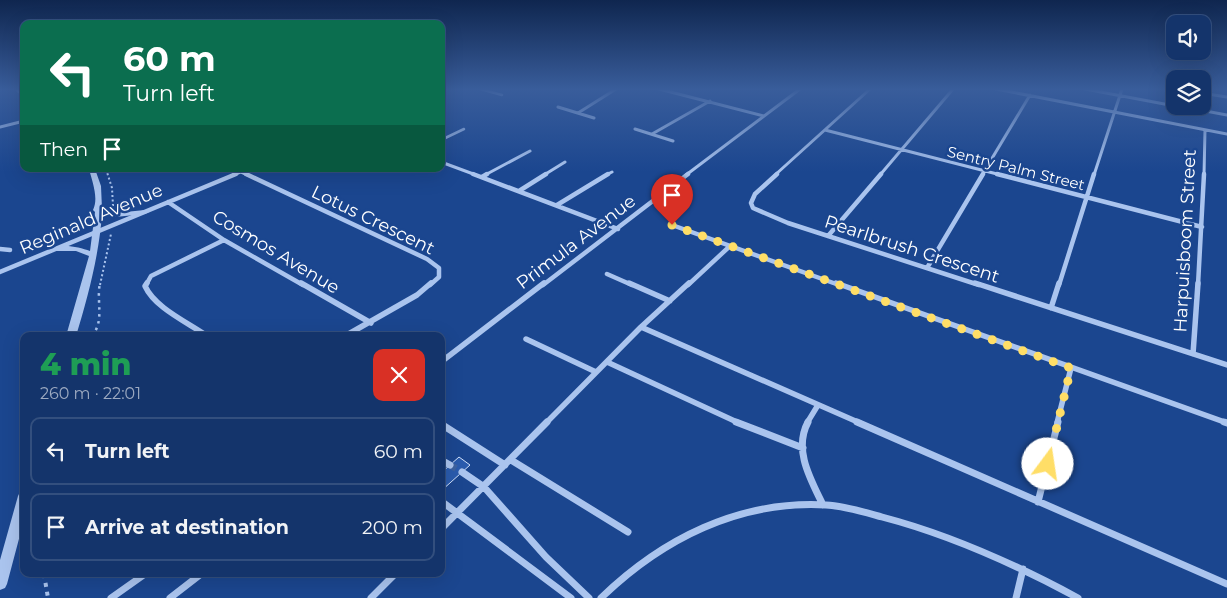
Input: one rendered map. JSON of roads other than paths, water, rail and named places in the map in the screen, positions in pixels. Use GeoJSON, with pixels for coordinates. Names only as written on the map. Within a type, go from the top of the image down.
{"type":"FeatureCollection","features":[{"type":"Feature","properties":{"kind":"street"},"geometry":{"type":"LineString","coordinates":[[652,134],[682,117]]}},
{"type":"Feature","properties":{"kind":"street","name":"Primula Avenue"},"geometry":{"type":"LineString","coordinates":[[445,359],[763,117]]}},
{"type":"Feature","properties":{"kind":"street","name":"Pearlbrush Crescent"},"geometry":{"type":"LineString","coordinates":[[839,117],[755,194],[751,203],[753,208],[772,218],[1227,365]]}},
{"type":"Feature","properties":{"kind":"street"},"geometry":{"type":"LineString","coordinates":[[828,236],[928,117]]}},
{"type":"Feature","properties":{"kind":"street"},"geometry":{"type":"LineString","coordinates":[[927,268],[1017,117]]}},
{"type":"Feature","properties":{"kind":"street"},"geometry":{"type":"LineString","coordinates":[[1051,308],[1087,198],[1111,117]]}},
{"type":"Feature","properties":{"kind":"street"},"geometry":{"type":"LineString","coordinates":[[1137,117],[1227,134]]}},
{"type":"Feature","properties":{"kind":"street"},"geometry":{"type":"LineString","coordinates":[[0,127],[20,122]]}},
{"type":"Feature","properties":{"kind":"street"},"geometry":{"type":"LineString","coordinates":[[634,129],[672,141]]}},
{"type":"Feature","properties":{"kind":"street","name":"Sentry Palm Street"},"geometry":{"type":"LineString","coordinates":[[825,130],[1202,227]]}},
{"type":"Feature","properties":{"kind":"street","name":"Harpuisboom Street"},"geometry":{"type":"LineString","coordinates":[[1193,354],[1202,227],[1205,130]]}},
{"type":"Feature","properties":{"kind":"street"},"geometry":{"type":"LineString","coordinates":[[482,177],[530,151]]}},
{"type":"Feature","properties":{"kind":"street"},"geometry":{"type":"LineString","coordinates":[[519,191],[565,162]]}},
{"type":"Feature","properties":{"kind":"street"},"geometry":{"type":"LineString","coordinates":[[445,163],[618,229]]}},
{"type":"Feature","properties":{"kind":"street"},"geometry":{"type":"LineString","coordinates":[[72,332],[89,279],[98,210],[97,190],[93,172]]}},
{"type":"Feature","properties":{"kind":"street","name":"Reginald Avenue"},"geometry":{"type":"LineString","coordinates":[[0,272],[241,172]]}},
{"type":"Feature","properties":{"kind":"street","name":"Lotus Crescent"},"geometry":{"type":"LineString","coordinates":[[241,172],[427,260],[439,268],[439,277],[434,282],[371,323],[353,332]]}},
{"type":"Feature","properties":{"kind":"street"},"geometry":{"type":"LineString","coordinates":[[557,206],[612,172]]}},
{"type":"Feature","properties":{"kind":"street","name":"Cosmos Avenue"},"geometry":{"type":"LineString","coordinates":[[168,202],[224,240],[371,323]]}},
{"type":"Feature","properties":{"kind":"street"},"geometry":{"type":"LineString","coordinates":[[98,210],[113,215],[146,212]]}},
{"type":"Feature","properties":{"kind":"street"},"geometry":{"type":"LineString","coordinates":[[672,225],[1227,424]]}},
{"type":"Feature","properties":{"kind":"street"},"geometry":{"type":"LineString","coordinates":[[201,332],[157,302],[149,295],[145,286],[151,276],[224,240]]}},
{"type":"Feature","properties":{"kind":"street"},"geometry":{"type":"LineString","coordinates":[[445,525],[641,327],[730,246]]}},
{"type":"Feature","properties":{"kind":"street"},"geometry":{"type":"LineString","coordinates":[[0,249],[10,250]]}},
{"type":"Feature","properties":{"kind":"street"},"geometry":{"type":"LineString","coordinates":[[56,249],[77,249],[92,255]]}},
{"type":"Feature","properties":{"kind":"street"},"geometry":{"type":"LineString","coordinates":[[607,274],[670,301]]}},
{"type":"Feature","properties":{"kind":"street"},"geometry":{"type":"LineString","coordinates":[[641,327],[1227,584]]}},
{"type":"Feature","properties":{"kind":"street"},"geometry":{"type":"LineString","coordinates":[[526,339],[596,372]]}},
{"type":"Feature","properties":{"kind":"street"},"geometry":{"type":"LineString","coordinates":[[607,362],[754,430],[803,448]]}},
{"type":"Feature","properties":{"kind":"street"},"geometry":{"type":"LineString","coordinates":[[1038,502],[1071,368]]}},
{"type":"Feature","properties":{"kind":"street"},"geometry":{"type":"LineString","coordinates":[[818,406],[803,432],[803,448],[806,469],[824,505]]}},
{"type":"Feature","properties":{"kind":"street"},"geometry":{"type":"LineString","coordinates":[[445,426],[628,532]]}},
{"type":"Feature","properties":{"kind":"street"},"geometry":{"type":"LineString","coordinates":[[445,462],[450,465]]}},
{"type":"Feature","properties":{"kind":"street"},"geometry":{"type":"LineString","coordinates":[[462,472],[484,487],[546,557],[589,598]]}},
{"type":"Feature","properties":{"kind":"street"},"geometry":{"type":"LineString","coordinates":[[445,504],[571,598]]}},
{"type":"Feature","properties":{"kind":"street"},"geometry":{"type":"LineString","coordinates":[[601,598],[618,580],[648,557],[700,526],[765,510],[824,505],[904,522],[947,536],[1023,569],[1078,598]]}},
{"type":"Feature","properties":{"kind":"street"},"geometry":{"type":"LineString","coordinates":[[0,584],[20,511]]}},
{"type":"Feature","properties":{"kind":"street"},"geometry":{"type":"LineString","coordinates":[[1016,598],[1023,569]]}},
{"type":"Feature","properties":{"kind":"street"},"geometry":{"type":"LineString","coordinates":[[111,598],[141,577]]}},
{"type":"Feature","properties":{"kind":"street"},"geometry":{"type":"LineString","coordinates":[[170,598],[197,577]]}},
{"type":"Feature","properties":{"kind":"street"},"geometry":{"type":"LineString","coordinates":[[371,598],[392,577]]}},
{"type":"Feature","properties":{"kind":"lane"},"geometry":{"type":"LineString","coordinates":[[445,138],[464,130]]}},
{"type":"Feature","properties":{"kind":"tunnel"},"geometry":{"type":"LineString","coordinates":[[450,465],[462,472]]}}]}
